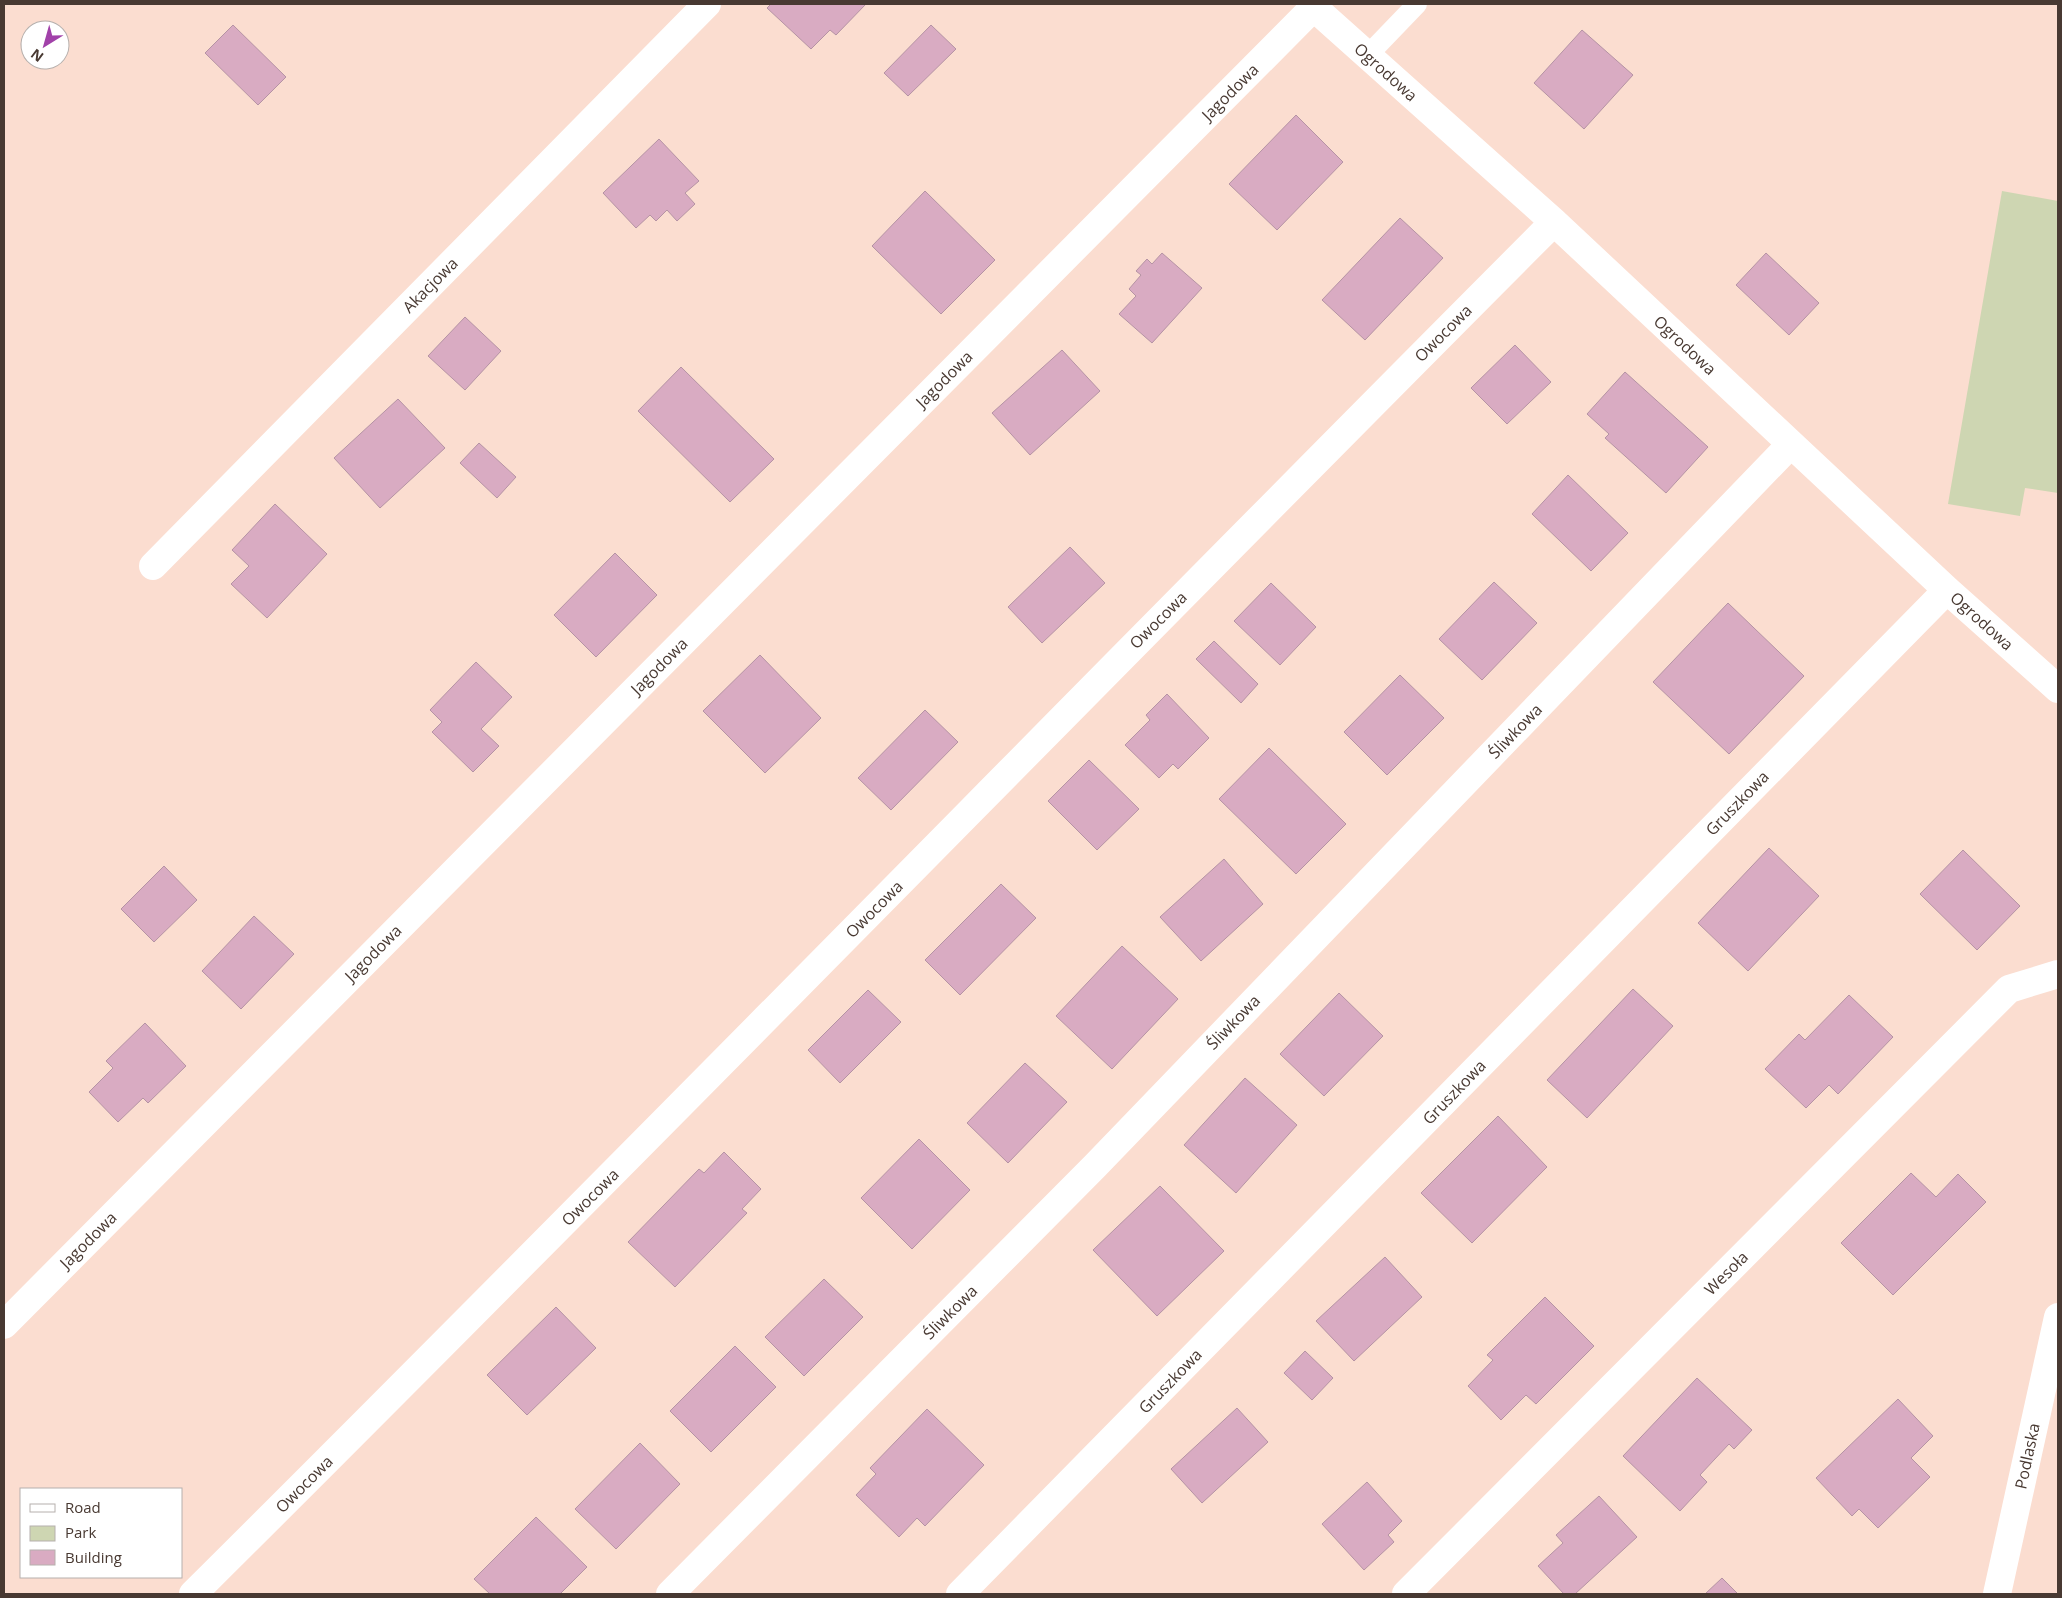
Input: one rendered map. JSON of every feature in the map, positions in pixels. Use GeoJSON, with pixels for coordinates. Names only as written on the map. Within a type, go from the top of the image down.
{"type":"FeatureCollection","features":[{"type":"Feature","properties":{"kind":"street","name":"Akacjowa"},"geometry":{"type":"LineString","coordinates":[[153,566],[707,4]]}},
{"type":"Feature","properties":{"kind":"street","name":"Ogrodowa"},"geometry":{"type":"LineString","coordinates":[[1312,5],[1554,222],[1947,590],[2058,689]]}},
{"type":"Feature","properties":{"kind":"street","name":"Jagodowa"},"geometry":{"type":"LineString","coordinates":[[4,1325],[1312,5]]}},
{"type":"Feature","properties":{"kind":"street","name":"Owocowa"},"geometry":{"type":"LineString","coordinates":[[193,1594],[449,1340],[1278,499],[1554,222]]}},
{"type":"Feature","properties":{"kind":"street","name":"Śliwkowa"},"geometry":{"type":"LineString","coordinates":[[670,1594],[1088,1173],[1791,444]]}},
{"type":"Feature","properties":{"kind":"street","name":"Gruszkowa"},"geometry":{"type":"LineString","coordinates":[[960,1594],[1947,590]]}},
{"type":"Feature","properties":{"kind":"street","name":"Wesoła"},"geometry":{"type":"LineString","coordinates":[[1406,1594],[2009,989],[2058,974]]}},
{"type":"Feature","properties":{"kind":"street","name":"Podlaska"},"geometry":{"type":"LineString","coordinates":[[1997,1594],[2050,1387],[2058,1317]]}},
{"type":"Feature","properties":{"kind":"lane"},"geometry":{"type":"LineString","coordinates":[[1368,55],[1416,4]]}},
{"type":"Feature","properties":{"kind":"green space"},"geometry":{"type":"Polygon","coordinates":[[[2002,191],[2058,201],[2058,493],[2025,488],[2020,516],[1948,504],[2002,191]]]}},
{"type":"Feature","properties":{"kind":"building"},"geometry":{"type":"Polygon","coordinates":[[[771,4],[866,4],[836,35],[830,30],[811,49],[767,8],[771,4]]]}},
{"type":"Feature","properties":{"kind":"building"},"geometry":{"type":"Polygon","coordinates":[[[233,25],[286,77],[258,105],[205,53],[233,25]]]}},
{"type":"Feature","properties":{"kind":"building"},"geometry":{"type":"Polygon","coordinates":[[[931,25],[956,49],[908,96],[884,73],[931,25]]]}},
{"type":"Feature","properties":{"kind":"building"},"geometry":{"type":"Polygon","coordinates":[[[1582,30],[1633,75],[1584,129],[1534,83],[1582,30]]]}},
{"type":"Feature","properties":{"kind":"building"},"geometry":{"type":"Polygon","coordinates":[[[1296,115],[1343,162],[1277,230],[1229,184],[1296,115]]]}},
{"type":"Feature","properties":{"kind":"building"},"geometry":{"type":"Polygon","coordinates":[[[659,139],[699,181],[685,193],[695,204],[677,221],[667,210],[656,221],[650,215],[636,228],[603,193],[659,139]]]}},
{"type":"Feature","properties":{"kind":"building"},"geometry":{"type":"Polygon","coordinates":[[[925,191],[995,260],[941,314],[872,246],[925,191]]]}},
{"type":"Feature","properties":{"kind":"building"},"geometry":{"type":"Polygon","coordinates":[[[1400,218],[1443,258],[1365,340],[1322,300],[1400,218]]]}},
{"type":"Feature","properties":{"kind":"building"},"geometry":{"type":"Polygon","coordinates":[[[1162,253],[1202,288],[1152,343],[1119,314],[1136,296],[1129,289],[1141,275],[1136,271],[1147,259],[1152,264],[1162,253]]]}},
{"type":"Feature","properties":{"kind":"building"},"geometry":{"type":"Polygon","coordinates":[[[1766,253],[1819,303],[1789,335],[1736,285],[1766,253]]]}},
{"type":"Feature","properties":{"kind":"building"},"geometry":{"type":"Polygon","coordinates":[[[465,317],[501,351],[465,390],[428,356],[465,317]]]}},
{"type":"Feature","properties":{"kind":"building"},"geometry":{"type":"Polygon","coordinates":[[[1515,345],[1551,382],[1507,424],[1471,388],[1515,345]]]}},
{"type":"Feature","properties":{"kind":"building"},"geometry":{"type":"Polygon","coordinates":[[[1062,350],[1100,391],[1030,455],[992,413],[1062,350]]]}},
{"type":"Feature","properties":{"kind":"building"},"geometry":{"type":"Polygon","coordinates":[[[681,367],[774,459],[730,502],[638,411],[681,367]]]}},
{"type":"Feature","properties":{"kind":"building"},"geometry":{"type":"Polygon","coordinates":[[[1625,372],[1708,447],[1666,493],[1605,438],[1609,434],[1587,414],[1625,372]]]}},
{"type":"Feature","properties":{"kind":"building"},"geometry":{"type":"Polygon","coordinates":[[[398,399],[445,448],[380,508],[334,458],[398,399]]]}},
{"type":"Feature","properties":{"kind":"building"},"geometry":{"type":"Polygon","coordinates":[[[479,443],[516,477],[497,498],[460,463],[479,443]]]}},
{"type":"Feature","properties":{"kind":"building"},"geometry":{"type":"Polygon","coordinates":[[[1568,475],[1628,533],[1591,571],[1532,514],[1568,475]]]}},
{"type":"Feature","properties":{"kind":"building"},"geometry":{"type":"Polygon","coordinates":[[[275,504],[327,554],[267,618],[231,584],[249,566],[232,550],[275,504]]]}},
{"type":"Feature","properties":{"kind":"building"},"geometry":{"type":"Polygon","coordinates":[[[1070,547],[1105,583],[1042,643],[1008,607],[1070,547]]]}},
{"type":"Feature","properties":{"kind":"building"},"geometry":{"type":"Polygon","coordinates":[[[615,553],[657,595],[596,657],[554,615],[615,553]]]}},
{"type":"Feature","properties":{"kind":"building"},"geometry":{"type":"Polygon","coordinates":[[[1494,582],[1537,623],[1482,680],[1439,639],[1494,582]]]}},
{"type":"Feature","properties":{"kind":"building"},"geometry":{"type":"Polygon","coordinates":[[[1271,583],[1316,627],[1280,665],[1234,621],[1271,583]]]}},
{"type":"Feature","properties":{"kind":"building"},"geometry":{"type":"Polygon","coordinates":[[[1728,603],[1804,676],[1729,754],[1653,682],[1728,603]]]}},
{"type":"Feature","properties":{"kind":"building"},"geometry":{"type":"Polygon","coordinates":[[[1214,641],[1258,684],[1241,703],[1196,659],[1214,641]]]}},
{"type":"Feature","properties":{"kind":"building"},"geometry":{"type":"Polygon","coordinates":[[[760,655],[821,718],[765,773],[703,711],[760,655]]]}},
{"type":"Feature","properties":{"kind":"building"},"geometry":{"type":"Polygon","coordinates":[[[476,662],[512,697],[481,729],[499,746],[473,772],[432,732],[442,722],[430,710],[476,662]]]}},
{"type":"Feature","properties":{"kind":"building"},"geometry":{"type":"Polygon","coordinates":[[[1400,675],[1444,718],[1387,775],[1344,732],[1400,675]]]}},
{"type":"Feature","properties":{"kind":"building"},"geometry":{"type":"Polygon","coordinates":[[[1167,694],[1209,738],[1178,769],[1173,764],[1159,778],[1125,745],[1150,720],[1146,715],[1167,694]]]}},
{"type":"Feature","properties":{"kind":"building"},"geometry":{"type":"Polygon","coordinates":[[[925,710],[958,742],[891,810],[858,778],[925,710]]]}},
{"type":"Feature","properties":{"kind":"building"},"geometry":{"type":"Polygon","coordinates":[[[1269,748],[1346,824],[1296,874],[1219,799],[1269,748]]]}},
{"type":"Feature","properties":{"kind":"building"},"geometry":{"type":"Polygon","coordinates":[[[1089,760],[1139,809],[1097,850],[1048,801],[1089,760]]]}},
{"type":"Feature","properties":{"kind":"building"},"geometry":{"type":"Polygon","coordinates":[[[1769,848],[1819,896],[1748,971],[1698,923],[1769,848]]]}},
{"type":"Feature","properties":{"kind":"building"},"geometry":{"type":"Polygon","coordinates":[[[1963,850],[2020,906],[1977,950],[1920,894],[1963,850]]]}},
{"type":"Feature","properties":{"kind":"building"},"geometry":{"type":"Polygon","coordinates":[[[1224,859],[1263,904],[1201,961],[1160,917],[1224,859]]]}},
{"type":"Feature","properties":{"kind":"building"},"geometry":{"type":"Polygon","coordinates":[[[164,866],[197,900],[154,942],[121,909],[164,866]]]}},
{"type":"Feature","properties":{"kind":"building"},"geometry":{"type":"Polygon","coordinates":[[[1001,884],[1036,918],[960,995],[925,960],[1001,884]]]}},
{"type":"Feature","properties":{"kind":"building"},"geometry":{"type":"Polygon","coordinates":[[[254,916],[294,954],[241,1009],[202,971],[254,916]]]}},
{"type":"Feature","properties":{"kind":"building"},"geometry":{"type":"Polygon","coordinates":[[[1122,946],[1178,999],[1112,1069],[1056,1016],[1122,946]]]}},
{"type":"Feature","properties":{"kind":"building"},"geometry":{"type":"Polygon","coordinates":[[[1633,989],[1673,1026],[1587,1118],[1547,1080],[1633,989]]]}},
{"type":"Feature","properties":{"kind":"building"},"geometry":{"type":"Polygon","coordinates":[[[868,990],[901,1022],[840,1083],[808,1050],[868,990]]]}},
{"type":"Feature","properties":{"kind":"building"},"geometry":{"type":"Polygon","coordinates":[[[1339,993],[1383,1036],[1324,1096],[1280,1054],[1339,993]]]}},
{"type":"Feature","properties":{"kind":"building"},"geometry":{"type":"Polygon","coordinates":[[[1849,995],[1893,1037],[1838,1094],[1829,1085],[1806,1108],[1765,1069],[1799,1034],[1805,1040],[1849,995]]]}},
{"type":"Feature","properties":{"kind":"building"},"geometry":{"type":"Polygon","coordinates":[[[145,1023],[186,1066],[148,1103],[143,1098],[118,1122],[89,1092],[113,1068],[106,1061],[145,1023]]]}},
{"type":"Feature","properties":{"kind":"building"},"geometry":{"type":"Polygon","coordinates":[[[1025,1063],[1067,1102],[1008,1163],[967,1123],[1025,1063]]]}},
{"type":"Feature","properties":{"kind":"building"},"geometry":{"type":"Polygon","coordinates":[[[1245,1078],[1297,1125],[1236,1193],[1184,1145],[1245,1078]]]}},
{"type":"Feature","properties":{"kind":"building"},"geometry":{"type":"Polygon","coordinates":[[[1498,1116],[1547,1167],[1472,1243],[1421,1193],[1498,1116]]]}},
{"type":"Feature","properties":{"kind":"building"},"geometry":{"type":"Polygon","coordinates":[[[919,1139],[970,1190],[912,1249],[861,1198],[919,1139]]]}},
{"type":"Feature","properties":{"kind":"building"},"geometry":{"type":"Polygon","coordinates":[[[724,1152],[761,1189],[742,1209],[747,1213],[675,1287],[628,1242],[699,1169],[704,1173],[724,1152]]]}},
{"type":"Feature","properties":{"kind":"building"},"geometry":{"type":"Polygon","coordinates":[[[1911,1173],[1936,1197],[1958,1174],[1986,1202],[1893,1295],[1841,1243],[1911,1173]]]}},
{"type":"Feature","properties":{"kind":"building"},"geometry":{"type":"Polygon","coordinates":[[[1160,1186],[1224,1251],[1157,1316],[1093,1250],[1160,1186]]]}},
{"type":"Feature","properties":{"kind":"building"},"geometry":{"type":"Polygon","coordinates":[[[1385,1257],[1422,1297],[1354,1361],[1316,1321],[1385,1257]]]}},
{"type":"Feature","properties":{"kind":"building"},"geometry":{"type":"Polygon","coordinates":[[[824,1279],[863,1317],[804,1376],[765,1337],[824,1279]]]}},
{"type":"Feature","properties":{"kind":"building"},"geometry":{"type":"Polygon","coordinates":[[[1545,1297],[1594,1346],[1536,1404],[1526,1395],[1501,1420],[1468,1386],[1493,1360],[1487,1355],[1545,1297]]]}},
{"type":"Feature","properties":{"kind":"building"},"geometry":{"type":"Polygon","coordinates":[[[556,1307],[596,1348],[527,1415],[487,1375],[556,1307]]]}},
{"type":"Feature","properties":{"kind":"building"},"geometry":{"type":"Polygon","coordinates":[[[735,1346],[776,1387],[711,1452],[670,1411],[735,1346]]]}},
{"type":"Feature","properties":{"kind":"building"},"geometry":{"type":"Polygon","coordinates":[[[1305,1351],[1333,1378],[1312,1400],[1284,1373],[1305,1351]]]}},
{"type":"Feature","properties":{"kind":"building"},"geometry":{"type":"Polygon","coordinates":[[[1697,1378],[1752,1430],[1734,1449],[1729,1444],[1700,1475],[1707,1482],[1680,1511],[1623,1456],[1697,1378]]]}},
{"type":"Feature","properties":{"kind":"building"},"geometry":{"type":"Polygon","coordinates":[[[1898,1399],[1933,1436],[1911,1458],[1930,1477],[1878,1528],[1859,1509],[1852,1516],[1816,1478],[1898,1399]]]}},
{"type":"Feature","properties":{"kind":"building"},"geometry":{"type":"Polygon","coordinates":[[[1237,1408],[1268,1442],[1202,1503],[1171,1469],[1237,1408]]]}},
{"type":"Feature","properties":{"kind":"building"},"geometry":{"type":"Polygon","coordinates":[[[927,1409],[984,1465],[925,1526],[917,1518],[899,1537],[856,1495],[876,1474],[870,1468],[927,1409]]]}},
{"type":"Feature","properties":{"kind":"building"},"geometry":{"type":"Polygon","coordinates":[[[640,1443],[680,1484],[616,1549],[575,1509],[640,1443]]]}},
{"type":"Feature","properties":{"kind":"building"},"geometry":{"type":"Polygon","coordinates":[[[1367,1482],[1402,1521],[1388,1535],[1394,1542],[1364,1570],[1322,1524],[1367,1482]]]}},
{"type":"Feature","properties":{"kind":"building"},"geometry":{"type":"Polygon","coordinates":[[[1599,1496],[1637,1537],[1575,1594],[1564,1594],[1538,1566],[1563,1543],[1556,1535],[1599,1496]]]}},
{"type":"Feature","properties":{"kind":"building"},"geometry":{"type":"Polygon","coordinates":[[[536,1517],[587,1567],[560,1594],[490,1594],[474,1579],[536,1517]]]}},
{"type":"Feature","properties":{"kind":"building"},"geometry":{"type":"Polygon","coordinates":[[[1722,1578],[1738,1594],[1705,1594],[1722,1578]]]}}]}
